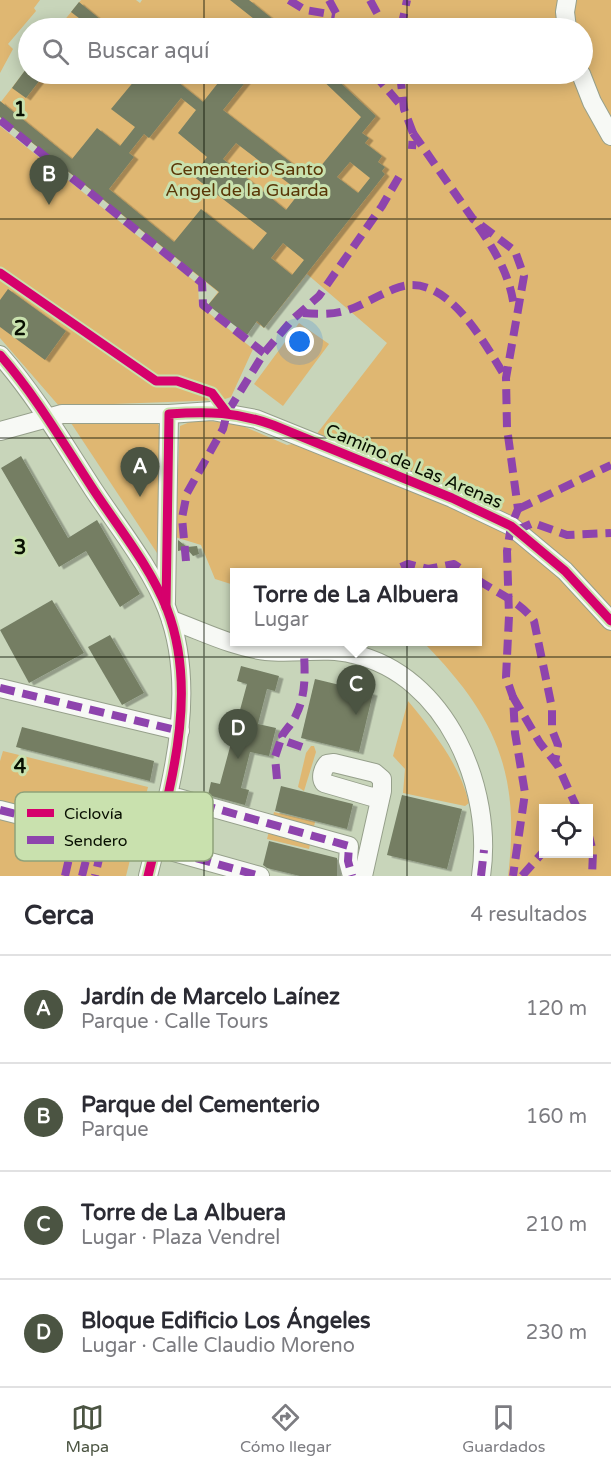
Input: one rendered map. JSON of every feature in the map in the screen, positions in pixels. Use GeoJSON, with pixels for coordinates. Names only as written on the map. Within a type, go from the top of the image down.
{"type":"FeatureCollection","features":[{"type":"Feature","properties":{"kind":"street"},"geometry":{"type":"LineString","coordinates":[[566,18],[567,0]]}},
{"type":"Feature","properties":{"kind":"street"},"geometry":{"type":"LineString","coordinates":[[585,84],[611,136]]}},
{"type":"Feature","properties":{"kind":"street"},"geometry":{"type":"LineString","coordinates":[[0,355],[23,380],[143,565],[168,613],[230,640]]}},
{"type":"Feature","properties":{"kind":"street","name":"Camino de Las Arenas"},"geometry":{"type":"LineString","coordinates":[[0,431],[23,427],[47,417],[62,414],[169,423],[212,411],[256,419],[487,513],[511,526],[565,571],[611,621]]}},
{"type":"Feature","properties":{"kind":"street"},"geometry":{"type":"LineString","coordinates":[[167,792],[180,731],[181,664],[168,613],[166,539],[169,423]]}},
{"type":"Feature","properties":{"kind":"street"},"geometry":{"type":"LineString","coordinates":[[244,646],[251,649],[287,653],[352,653],[379,663],[400,675],[441,715],[465,756],[480,801],[486,876]]}},
{"type":"Feature","properties":{"kind":"street"},"geometry":{"type":"LineString","coordinates":[[0,688],[180,731]]}},
{"type":"Feature","properties":{"kind":"street"},"geometry":{"type":"LineString","coordinates":[[360,875],[376,796]]}},
{"type":"Feature","properties":{"kind":"street"},"geometry":{"type":"LineString","coordinates":[[213,808],[349,846],[348,861],[360,875]]}},
{"type":"Feature","properties":{"kind":"street"},"geometry":{"type":"LineString","coordinates":[[0,810],[15,814]]}},
{"type":"Feature","properties":{"kind":"street"},"geometry":{"type":"LineString","coordinates":[[481,876],[484,850]]}},
{"type":"Feature","properties":{"kind":"street"},"geometry":{"type":"LineString","coordinates":[[148,876],[151,861]]}},
{"type":"Feature","properties":{"kind":"street"},"geometry":{"type":"LineString","coordinates":[[206,861],[260,876]]}},
{"type":"Feature","properties":{"kind":"green space"},"geometry":{"type":"Polygon","coordinates":[[[0,0],[40,0],[34,8],[36,11],[30,18],[18,18],[18,32],[8,44],[13,49],[0,73],[0,0]]]}},
{"type":"Feature","properties":{"kind":"green space","name":"Cementerio Santo Angel de la Guarda"},"geometry":{"type":"Polygon","coordinates":[[[81,0],[136,0],[140,3],[142,0],[611,0],[611,876],[508,876],[511,839],[510,806],[506,776],[497,747],[485,721],[468,695],[427,646],[482,646],[482,568],[230,568],[230,584],[215,579],[201,545],[175,537],[180,426],[195,420],[236,423],[287,445],[312,440],[387,343],[307,274],[264,328],[256,322],[208,305],[218,292],[0,117],[0,103],[18,80],[18,84],[593,84],[593,18],[66,18],[81,0]]]}},
{"type":"Feature","properties":{"kind":"green space"},"geometry":{"type":"Polygon","coordinates":[[[0,126],[198,284],[199,305],[253,349],[231,397],[222,400],[59,406],[0,338],[0,126]]]}},
{"type":"Feature","properties":{"kind":"green space"},"geometry":{"type":"Polygon","coordinates":[[[299,323],[329,344],[283,406],[254,384],[299,323]]]}},
{"type":"Feature","properties":{"kind":"green space"},"geometry":{"type":"Polygon","coordinates":[[[69,420],[157,422],[160,428],[161,559],[69,420]]]}},
{"type":"Feature","properties":{"kind":"green space"},"geometry":{"type":"Polygon","coordinates":[[[408,701],[436,736],[452,762],[465,789],[469,803],[465,806],[403,793],[405,769],[393,756],[408,701]]]}},
{"type":"Feature","properties":{"kind":"green space"},"geometry":{"type":"Polygon","coordinates":[[[311,746],[314,746],[316,752],[304,791],[298,787],[306,753],[311,746]]]}},
{"type":"Feature","properties":{"kind":"green space"},"geometry":{"type":"Polygon","coordinates":[[[3,751],[148,787],[147,792],[15,792],[15,861],[130,861],[126,876],[0,876],[0,761],[3,751]]]}},
{"type":"Feature","properties":{"kind":"green space"},"geometry":{"type":"Polygon","coordinates":[[[274,812],[315,822],[309,849],[267,839],[274,812]]]}},
{"type":"Feature","properties":{"kind":"building"},"geometry":{"type":"Polygon","coordinates":[[[230,0],[249,0],[272,18],[253,18],[230,0]]]}},
{"type":"Feature","properties":{"kind":"building"},"geometry":{"type":"Polygon","coordinates":[[[79,2],[99,18],[79,18],[71,12],[79,2]]]}},
{"type":"Feature","properties":{"kind":"building"},"geometry":{"type":"Polygon","coordinates":[[[18,80],[18,84],[37,84],[26,98],[12,88],[18,80]]]}},
{"type":"Feature","properties":{"kind":"building"},"geometry":{"type":"Polygon","coordinates":[[[132,84],[180,84],[203,102],[217,84],[244,84],[223,110],[311,178],[361,117],[326,84],[342,84],[376,116],[362,133],[369,138],[365,143],[382,156],[378,162],[385,167],[382,171],[385,174],[264,328],[257,321],[247,335],[208,305],[219,292],[0,117],[0,101],[72,159],[97,128],[120,146],[135,127],[111,109],[132,84]],[[181,98],[149,138],[144,134],[129,153],[134,157],[109,189],[174,242],[201,209],[253,250],[267,233],[193,176],[207,157],[178,133],[196,110],[181,98]],[[236,143],[223,159],[286,210],[300,192],[236,143]],[[350,162],[337,177],[358,193],[370,178],[350,162]],[[283,243],[271,258],[292,275],[304,260],[283,243]]]}},
{"type":"Feature","properties":{"kind":"building"},"geometry":{"type":"Polygon","coordinates":[[[8,289],[66,331],[45,360],[0,327],[0,300],[8,289]]]}},
{"type":"Feature","properties":{"kind":"building"},"geometry":{"type":"Polygon","coordinates":[[[21,456],[68,538],[97,520],[140,594],[120,607],[86,551],[59,567],[1,468],[21,456]]]}},
{"type":"Feature","properties":{"kind":"building"},"geometry":{"type":"Polygon","coordinates":[[[178,540],[187,547],[197,546],[199,554],[193,556],[187,549],[178,551],[178,540]]]}},
{"type":"Feature","properties":{"kind":"building"},"geometry":{"type":"Polygon","coordinates":[[[52,600],[84,653],[29,683],[0,630],[52,600]]]}},
{"type":"Feature","properties":{"kind":"building"},"geometry":{"type":"Polygon","coordinates":[[[110,635],[144,693],[122,705],[88,647],[110,635]]]}},
{"type":"Feature","properties":{"kind":"building"},"geometry":{"type":"Polygon","coordinates":[[[241,666],[279,676],[275,691],[267,689],[258,724],[276,728],[269,756],[250,752],[241,788],[249,790],[245,805],[213,796],[213,792],[209,792],[211,782],[220,784],[247,684],[237,681],[241,666]]]}},
{"type":"Feature","properties":{"kind":"building"},"geometry":{"type":"Polygon","coordinates":[[[315,679],[373,693],[359,752],[301,738],[315,679]]]}},
{"type":"Feature","properties":{"kind":"building"},"geometry":{"type":"Polygon","coordinates":[[[22,727],[154,761],[150,781],[16,747],[22,727]]]}},
{"type":"Feature","properties":{"kind":"building"},"geometry":{"type":"Polygon","coordinates":[[[281,786],[353,804],[347,829],[275,811],[281,786]]]}},
{"type":"Feature","properties":{"kind":"building"},"geometry":{"type":"Polygon","coordinates":[[[402,795],[462,809],[447,869],[387,855],[402,795]]]}},
{"type":"Feature","properties":{"kind":"building"},"geometry":{"type":"Polygon","coordinates":[[[269,841],[337,858],[337,876],[300,876],[267,868],[263,865],[269,841]]]}},
{"type":"Feature","properties":{"kind":"marked path"},"geometry":{"type":"LineString","coordinates":[[289,0],[305,10],[335,15]]}},
{"type":"Feature","properties":{"kind":"marked path"},"geometry":{"type":"LineString","coordinates":[[329,0],[339,18]]}},
{"type":"Feature","properties":{"kind":"marked path"},"geometry":{"type":"LineString","coordinates":[[370,0],[380,18]]}},
{"type":"Feature","properties":{"kind":"marked path"},"geometry":{"type":"LineString","coordinates":[[403,18],[407,0]]}},
{"type":"Feature","properties":{"kind":"marked path"},"geometry":{"type":"LineString","coordinates":[[383,84],[404,109]]}},
{"type":"Feature","properties":{"kind":"marked path"},"geometry":{"type":"LineString","coordinates":[[401,84],[404,109],[413,133],[412,149]]}},
{"type":"Feature","properties":{"kind":"marked path"},"geometry":{"type":"LineString","coordinates":[[0,120],[202,283],[203,305],[264,353]]}},
{"type":"Feature","properties":{"kind":"marked path"},"geometry":{"type":"LineString","coordinates":[[413,133],[473,219],[515,251],[524,276],[506,378],[507,428],[518,509],[511,526],[507,551],[509,616],[506,677],[513,697],[515,733],[525,793],[513,876]]}},
{"type":"Feature","properties":{"kind":"marked path"},"geometry":{"type":"LineString","coordinates":[[186,561],[182,518],[187,493],[223,429],[227,413],[264,353],[292,320],[319,296],[382,206],[400,175]]}},
{"type":"Feature","properties":{"kind":"marked path"},"geometry":{"type":"LineString","coordinates":[[478,226],[501,265],[514,307]]}},
{"type":"Feature","properties":{"kind":"marked path"},"geometry":{"type":"LineString","coordinates":[[303,313],[342,312],[394,289],[413,285],[430,289],[446,298],[461,312],[506,378]]}},
{"type":"Feature","properties":{"kind":"marked path"},"geometry":{"type":"LineString","coordinates":[[518,509],[611,465]]}},
{"type":"Feature","properties":{"kind":"marked path"},"geometry":{"type":"LineString","coordinates":[[517,530],[533,523],[567,535],[611,533]]}},
{"type":"Feature","properties":{"kind":"marked path"},"geometry":{"type":"LineString","coordinates":[[401,567],[408,564],[424,568]]}},
{"type":"Feature","properties":{"kind":"marked path"},"geometry":{"type":"LineString","coordinates":[[433,568],[454,564],[460,568]]}},
{"type":"Feature","properties":{"kind":"marked path"},"geometry":{"type":"LineString","coordinates":[[482,582],[516,603],[534,621],[552,708],[552,730],[558,745],[555,762]]}},
{"type":"Feature","properties":{"kind":"marked path"},"geometry":{"type":"LineString","coordinates":[[302,747],[285,741],[282,736],[295,718],[302,700],[305,676],[304,652]]}},
{"type":"Feature","properties":{"kind":"marked path"},"geometry":{"type":"LineString","coordinates":[[0,688],[180,731]]}},
{"type":"Feature","properties":{"kind":"marked path"},"geometry":{"type":"LineString","coordinates":[[513,697],[540,743],[558,766],[575,804]]}},
{"type":"Feature","properties":{"kind":"marked path"},"geometry":{"type":"LineString","coordinates":[[277,779],[275,757],[282,736]]}},
{"type":"Feature","properties":{"kind":"marked path"},"geometry":{"type":"LineString","coordinates":[[213,808],[349,846],[348,861],[352,876]]}},
{"type":"Feature","properties":{"kind":"marked path"},"geometry":{"type":"LineString","coordinates":[[0,810],[15,814]]}},
{"type":"Feature","properties":{"kind":"marked path"},"geometry":{"type":"LineString","coordinates":[[481,876],[484,850]]}},
{"type":"Feature","properties":{"kind":"marked path"},"geometry":{"type":"LineString","coordinates":[[522,876],[539,857]]}},
{"type":"Feature","properties":{"kind":"marked path"},"geometry":{"type":"LineString","coordinates":[[592,876],[593,858]]}},
{"type":"Feature","properties":{"kind":"marked path"},"geometry":{"type":"LineString","coordinates":[[65,876],[68,861]]}},
{"type":"Feature","properties":{"kind":"marked path"},"geometry":{"type":"LineString","coordinates":[[82,876],[86,861]]}},
{"type":"Feature","properties":{"kind":"marked path"},"geometry":{"type":"LineString","coordinates":[[95,876],[99,861]]}},
{"type":"Feature","properties":{"kind":"marked path"},"geometry":{"type":"LineString","coordinates":[[206,861],[260,876]]}},
{"type":"Feature","properties":{"kind":"cycle path"},"geometry":{"type":"LineString","coordinates":[[0,273],[156,381],[177,381],[212,393],[227,413]]}},
{"type":"Feature","properties":{"kind":"cycle path"},"geometry":{"type":"LineString","coordinates":[[0,355],[37,403],[143,562],[167,609],[177,642],[181,675],[178,743],[168,792]]}},
{"type":"Feature","properties":{"kind":"cycle path"},"geometry":{"type":"LineString","coordinates":[[166,607],[169,414],[209,413],[247,417],[273,425],[452,498],[511,526],[565,571],[611,621]]}},
{"type":"Feature","properties":{"kind":"cycle path"},"geometry":{"type":"LineString","coordinates":[[148,876],[152,861]]}},
{"type":"Feature","properties":{"kind":"place","name":"Parque del Cementerio"},"geometry":{"type":"Point","coordinates":[49,205]}},
{"type":"Feature","properties":{"kind":"place","name":"Jardín de Marcelo Laínez"},"geometry":{"type":"Point","coordinates":[140,497]}},
{"type":"Feature","properties":{"kind":"place","name":"Torre de La Albuera"},"geometry":{"type":"Point","coordinates":[356,715]}},
{"type":"Feature","properties":{"kind":"place","name":"Bloque Edificio Los Ángeles"},"geometry":{"type":"Point","coordinates":[238,759]}}]}
